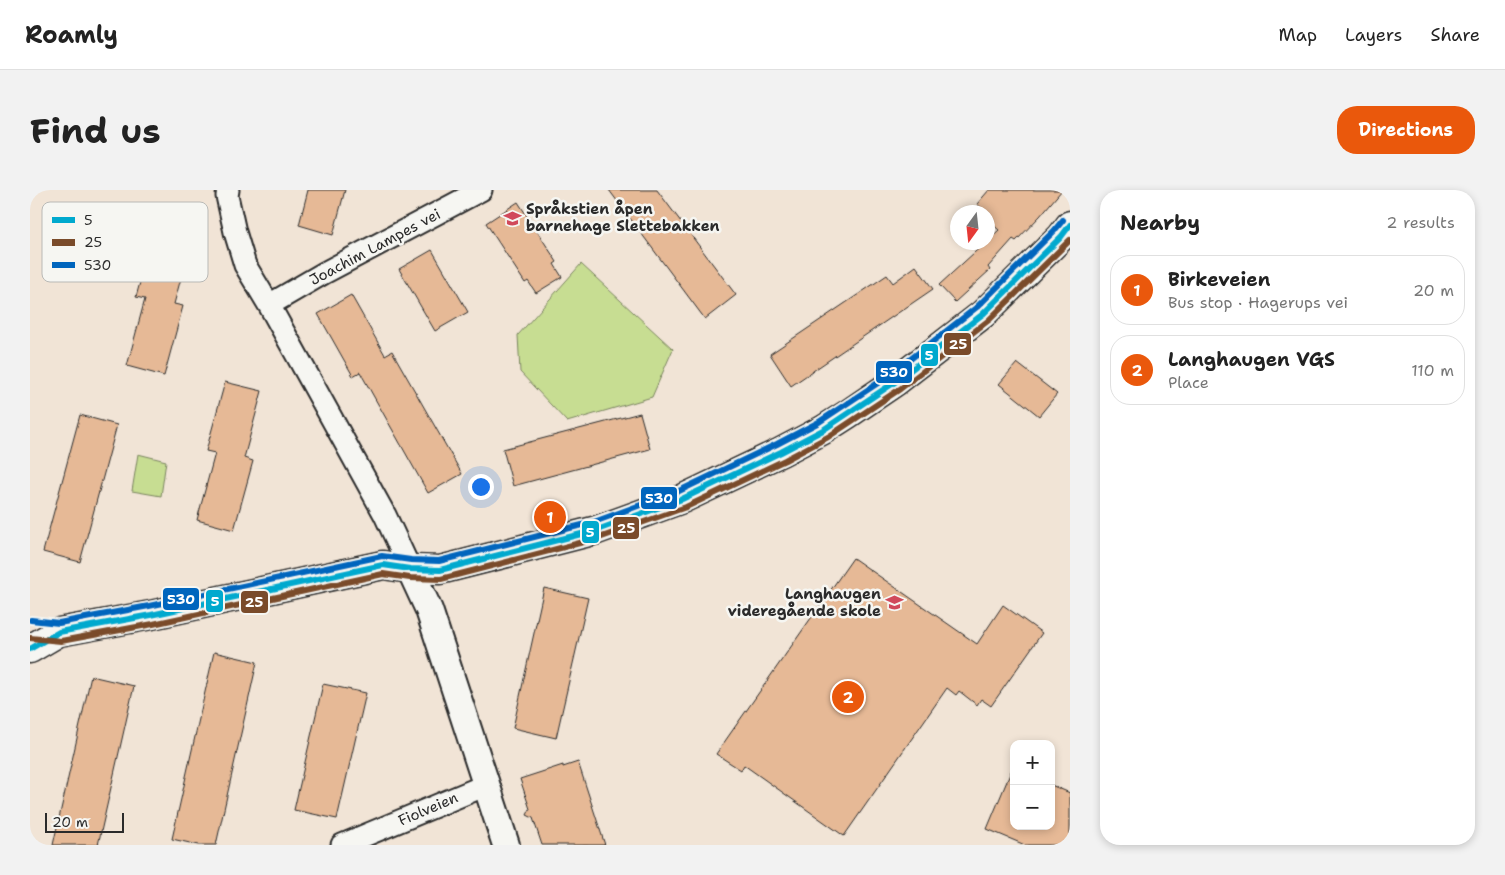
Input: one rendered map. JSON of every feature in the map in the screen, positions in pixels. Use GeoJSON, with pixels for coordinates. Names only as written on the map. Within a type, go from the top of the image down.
{"type":"FeatureCollection","features":[{"type":"Feature","properties":{"kind":"main road"},"geometry":{"type":"LineString","coordinates":[[30,629],[59,632],[152,615],[383,565],[410,569],[440,570],[597,530],[682,499],[823,430],[895,382],[983,314],[1061,237],[1070,225]]}},
{"type":"Feature","properties":{"kind":"main road"},"geometry":{"type":"LineString","coordinates":[[30,649],[59,632]]}},
{"type":"Feature","properties":{"kind":"street"},"geometry":{"type":"LineString","coordinates":[[228,190],[227,196],[235,232],[245,265],[385,515],[429,610],[506,845]]}},
{"type":"Feature","properties":{"kind":"street","name":"Joachim Lampes vei"},"geometry":{"type":"LineString","coordinates":[[269,305],[324,273],[481,190]]}},
{"type":"Feature","properties":{"kind":"street","name":"Fiolveien"},"geometry":{"type":"LineString","coordinates":[[342,845],[486,785]]}},
{"type":"Feature","properties":{"kind":"green space"},"geometry":{"type":"Polygon","coordinates":[[[581,264],[673,349],[652,397],[567,422],[520,372],[518,335],[581,264]]]}},
{"type":"Feature","properties":{"kind":"green space"},"geometry":{"type":"Polygon","coordinates":[[[138,454],[166,461],[161,496],[132,491],[138,454]]]}},
{"type":"Feature","properties":{"kind":"building"},"geometry":{"type":"Polygon","coordinates":[[[308,190],[345,190],[333,235],[299,225],[308,190]]]}},
{"type":"Feature","properties":{"kind":"building"},"geometry":{"type":"Polygon","coordinates":[[[609,190],[657,190],[736,295],[705,319],[609,190]]]}},
{"type":"Feature","properties":{"kind":"building"},"geometry":{"type":"Polygon","coordinates":[[[989,190],[1062,190],[1016,241],[1013,239],[988,267],[990,270],[955,302],[939,285],[977,250],[995,250],[995,234],[999,230],[995,226],[995,205],[977,204],[989,190]]]}},
{"type":"Feature","properties":{"kind":"building"},"geometry":{"type":"Polygon","coordinates":[[[518,202],[557,262],[554,264],[562,277],[536,293],[528,281],[525,283],[486,223],[518,202]]]}},
{"type":"Feature","properties":{"kind":"building"},"geometry":{"type":"Polygon","coordinates":[[[432,250],[468,312],[435,331],[399,269],[432,250]]]}},
{"type":"Feature","properties":{"kind":"building"},"geometry":{"type":"Polygon","coordinates":[[[916,266],[933,289],[791,386],[770,354],[887,275],[893,283],[916,266]]]}},
{"type":"Feature","properties":{"kind":"building"},"geometry":{"type":"Polygon","coordinates":[[[140,282],[180,282],[174,304],[183,306],[164,376],[127,366],[145,299],[136,297],[140,282]]]}},
{"type":"Feature","properties":{"kind":"building"},"geometry":{"type":"Polygon","coordinates":[[[351,295],[385,355],[392,351],[462,474],[428,493],[360,372],[353,376],[318,314],[351,295]]]}},
{"type":"Feature","properties":{"kind":"building"},"geometry":{"type":"Polygon","coordinates":[[[1017,363],[1057,394],[1039,416],[999,384],[1017,363]]]}},
{"type":"Feature","properties":{"kind":"building"},"geometry":{"type":"Polygon","coordinates":[[[225,382],[262,391],[244,458],[253,461],[234,530],[197,520],[215,453],[206,451],[225,382]]]}},
{"type":"Feature","properties":{"kind":"building"},"geometry":{"type":"Polygon","coordinates":[[[640,413],[650,449],[513,486],[503,449],[640,413]]]}},
{"type":"Feature","properties":{"kind":"building"},"geometry":{"type":"Polygon","coordinates":[[[80,415],[117,425],[80,562],[43,552],[80,415]]]}},
{"type":"Feature","properties":{"kind":"building"},"geometry":{"type":"Polygon","coordinates":[[[853,558],[977,644],[1003,605],[1042,633],[991,706],[981,699],[977,705],[959,691],[956,695],[947,688],[844,836],[744,765],[741,770],[716,754],[853,558]]]}},
{"type":"Feature","properties":{"kind":"building"},"geometry":{"type":"Polygon","coordinates":[[[544,588],[588,598],[556,738],[513,728],[544,588]]]}},
{"type":"Feature","properties":{"kind":"building"},"geometry":{"type":"Polygon","coordinates":[[[214,652],[257,662],[216,845],[199,845],[172,839],[214,652]]]}},
{"type":"Feature","properties":{"kind":"building"},"geometry":{"type":"Polygon","coordinates":[[[91,676],[134,686],[98,845],[53,845],[91,676]]]}},
{"type":"Feature","properties":{"kind":"building"},"geometry":{"type":"Polygon","coordinates":[[[323,684],[366,693],[337,819],[294,810],[323,684]]]}},
{"type":"Feature","properties":{"kind":"building"},"geometry":{"type":"Polygon","coordinates":[[[578,762],[605,845],[542,845],[533,818],[527,815],[530,809],[520,779],[578,762]]]}},
{"type":"Feature","properties":{"kind":"building"},"geometry":{"type":"Polygon","coordinates":[[[1010,774],[1010,830],[1055,830],[1055,787],[1070,793],[1070,845],[1025,845],[987,829],[1010,774]]]}},
{"type":"Feature","properties":{"kind":"transit line","name":"530"},"geometry":{"type":"LineString","coordinates":[[31,620],[59,623],[149,606],[382,556],[439,561],[594,522],[679,491],[819,422],[890,375],[977,307],[1063,220]]}},
{"type":"Feature","properties":{"kind":"transit line","name":"5"},"geometry":{"type":"LineString","coordinates":[[30,649],[59,632],[151,615],[383,565],[410,569],[440,570],[597,530],[682,499],[823,430],[895,382],[983,314],[1061,237],[1070,225]]}},
{"type":"Feature","properties":{"kind":"transit line","name":"25"},"geometry":{"type":"LineString","coordinates":[[30,638],[61,641],[153,624],[383,574],[410,578],[441,579],[599,538],[686,507],[785,460],[828,437],[900,389],[989,320],[1070,240]]}},
{"type":"Feature","properties":{"kind":"place","name":"Språkstien åpen barnehage Slettebakken"},"geometry":{"type":"Point","coordinates":[512,218]}},
{"type":"Feature","properties":{"kind":"place","name":"Birkeveien"},"geometry":{"type":"Point","coordinates":[550,517]}},
{"type":"Feature","properties":{"kind":"place","name":"Langhaugen videregående skole"},"geometry":{"type":"Point","coordinates":[895,603]}},
{"type":"Feature","properties":{"kind":"place","name":"Langhaugen VGS"},"geometry":{"type":"Point","coordinates":[848,697]}}]}
